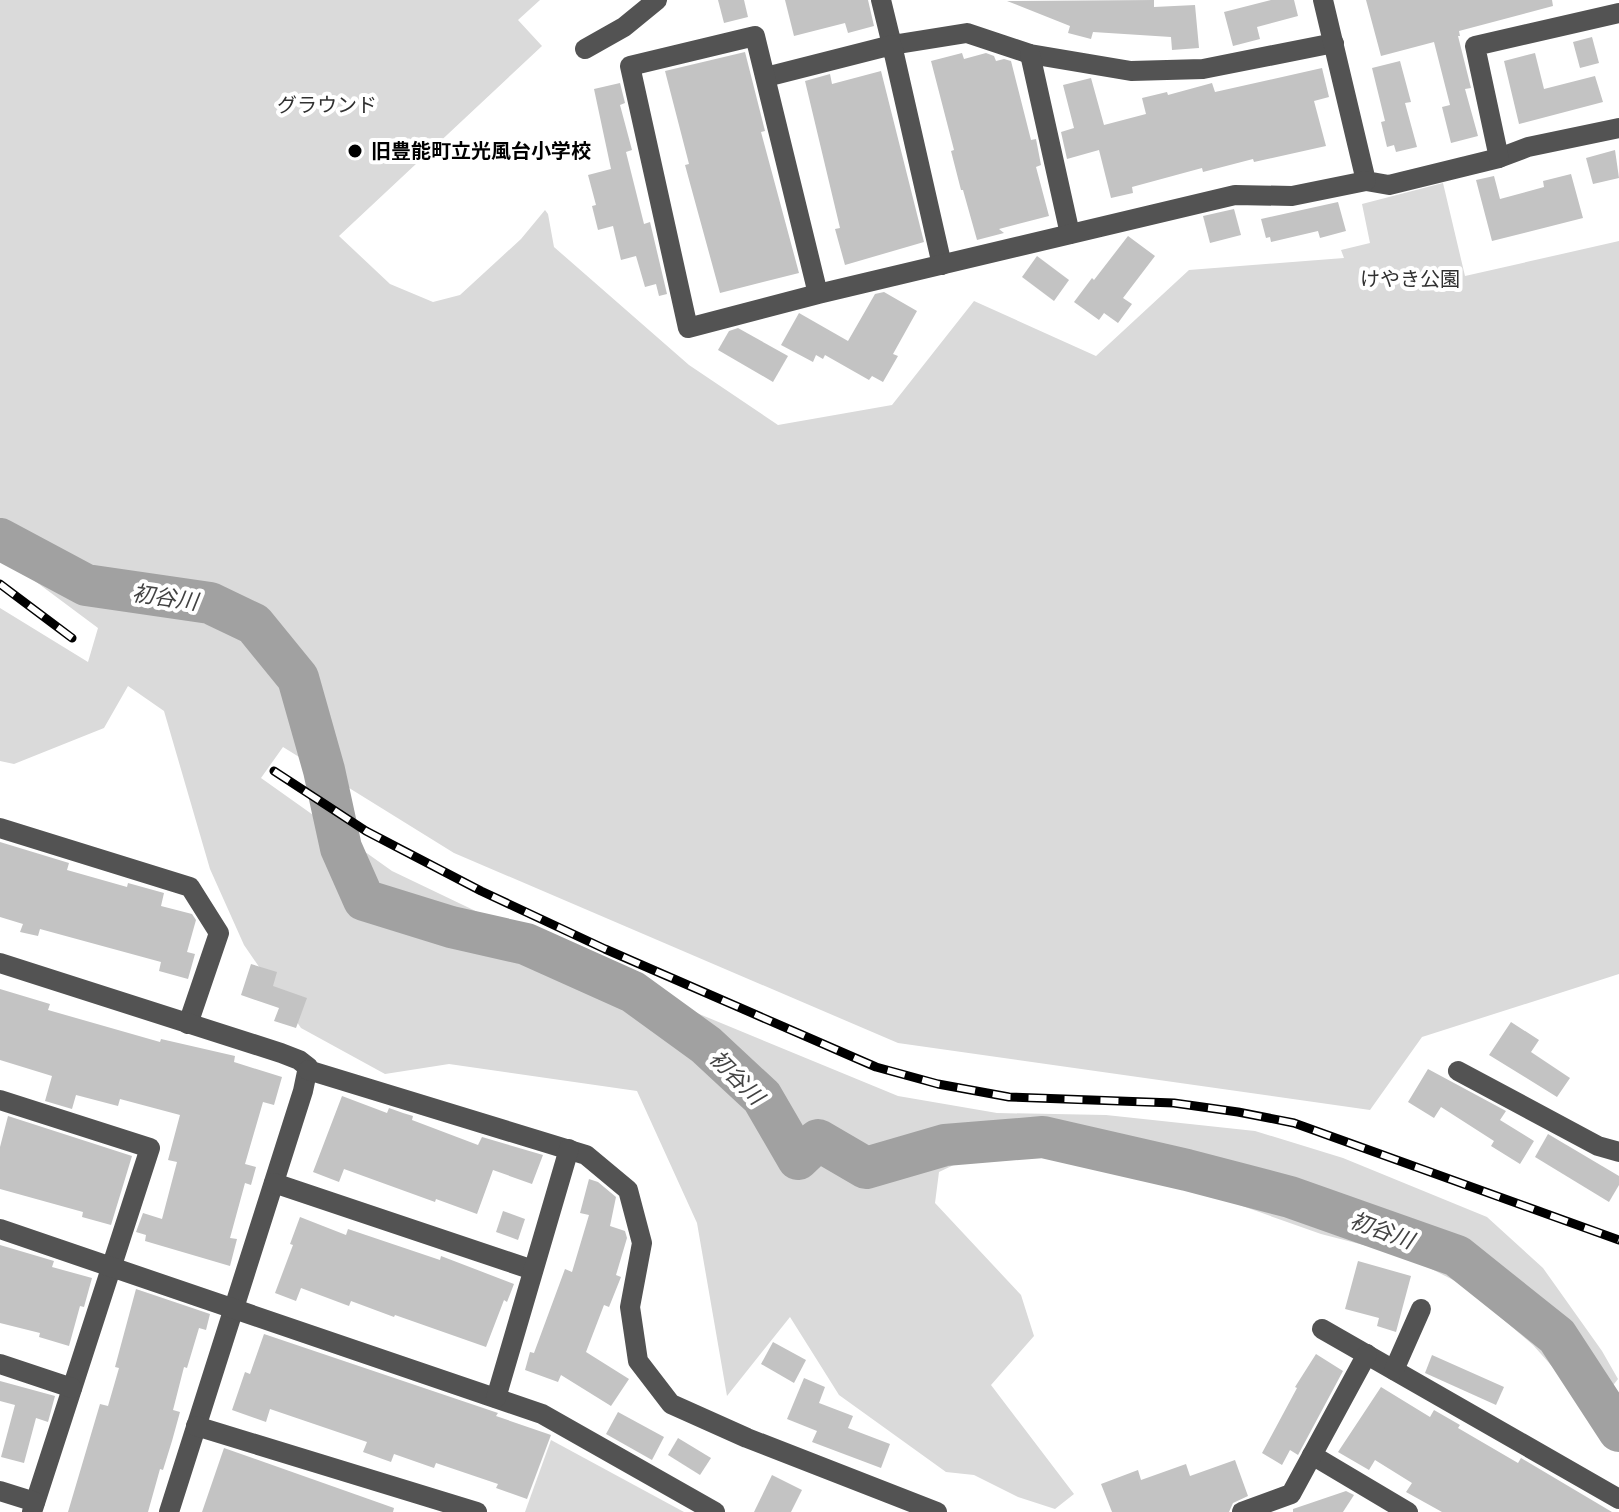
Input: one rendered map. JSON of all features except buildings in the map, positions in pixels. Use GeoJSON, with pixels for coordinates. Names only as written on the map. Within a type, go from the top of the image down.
{"type":"FeatureCollection","features":[{"type":"Feature","properties":{"kind":"street"},"geometry":{"type":"LineString","coordinates":[[585,49],[624,27],[657,0]]}},
{"type":"Feature","properties":{"kind":"street"},"geometry":{"type":"LineString","coordinates":[[881,0],[942,265]]}},
{"type":"Feature","properties":{"kind":"street"},"geometry":{"type":"LineString","coordinates":[[1323,0],[1366,181]]}},
{"type":"Feature","properties":{"kind":"street"},"geometry":{"type":"LineString","coordinates":[[1499,158],[1475,46],[1619,13]]}},
{"type":"Feature","properties":{"kind":"street"},"geometry":{"type":"LineString","coordinates":[[766,77],[892,45],[967,33],[1030,54],[1131,71],[1203,69],[1334,43]]}},
{"type":"Feature","properties":{"kind":"street"},"geometry":{"type":"LineString","coordinates":[[818,294],[755,36],[630,66],[688,328],[1235,195],[1292,196],[1366,181],[1389,185],[1499,158],[1528,147],[1619,129]]}},
{"type":"Feature","properties":{"kind":"street"},"geometry":{"type":"LineString","coordinates":[[1030,54],[1070,234]]}},
{"type":"Feature","properties":{"kind":"street"},"geometry":{"type":"LineString","coordinates":[[0,828],[190,887],[219,933],[188,1024]]}},
{"type":"Feature","properties":{"kind":"street"},"geometry":{"type":"LineString","coordinates":[[0,963],[299,1060],[308,1070],[169,1512]]}},
{"type":"Feature","properties":{"kind":"street"},"geometry":{"type":"LineString","coordinates":[[308,1070],[586,1155],[628,1190],[642,1243],[630,1307],[638,1361],[671,1404],[747,1438],[937,1512]]}},
{"type":"Feature","properties":{"kind":"street"},"geometry":{"type":"LineString","coordinates":[[1458,1071],[1598,1146],[1619,1152]]}},
{"type":"Feature","properties":{"kind":"street"},"geometry":{"type":"LineString","coordinates":[[0,1100],[150,1148],[34,1507],[0,1491]]}},
{"type":"Feature","properties":{"kind":"street"},"geometry":{"type":"LineString","coordinates":[[496,1398],[569,1149]]}},
{"type":"Feature","properties":{"kind":"street"},"geometry":{"type":"LineString","coordinates":[[274,1183],[533,1270]]}},
{"type":"Feature","properties":{"kind":"street"},"geometry":{"type":"LineString","coordinates":[[0,1229],[542,1414],[715,1512]]}},
{"type":"Feature","properties":{"kind":"street"},"geometry":{"type":"LineString","coordinates":[[1394,1370],[1421,1309]]}},
{"type":"Feature","properties":{"kind":"street"},"geometry":{"type":"LineString","coordinates":[[1322,1329],[1619,1499]]}},
{"type":"Feature","properties":{"kind":"street"},"geometry":{"type":"LineString","coordinates":[[1242,1512],[1291,1494],[1367,1354]]}},
{"type":"Feature","properties":{"kind":"street"},"geometry":{"type":"LineString","coordinates":[[0,1364],[72,1388]]}},
{"type":"Feature","properties":{"kind":"street"},"geometry":{"type":"LineString","coordinates":[[196,1426],[477,1512]]}},
{"type":"Feature","properties":{"kind":"street"},"geometry":{"type":"LineString","coordinates":[[1312,1455],[1408,1512]]}},
{"type":"Feature","properties":{"kind":"green space"},"geometry":{"type":"Polygon","coordinates":[[[0,0],[540,0],[518,20],[542,46],[339,236],[390,284],[433,302],[460,295],[521,239],[545,210],[554,247],[689,365],[778,425],[892,405],[974,301],[1096,356],[1189,270],[1344,258],[1341,250],[1370,243],[1362,204],[1443,183],[1465,276],[1619,241],[1619,974],[1422,1037],[1370,1110],[898,1043],[454,853],[283,747],[261,778],[392,871],[641,990],[898,1096],[997,1113],[1106,1115],[1255,1131],[1343,1158],[1487,1217],[1543,1268],[1602,1351],[1618,1379],[1589,1416],[1566,1382],[1533,1345],[1463,1285],[1406,1256],[1321,1234],[1214,1196],[1146,1167],[1050,1148],[985,1150],[939,1172],[935,1203],[1021,1295],[1034,1336],[991,1385],[1074,1494],[1055,1509],[1018,1497],[974,1475],[946,1472],[839,1395],[790,1317],[727,1396],[697,1223],[637,1091],[449,1064],[385,1074],[301,1028],[244,945],[210,869],[164,711],[128,686],[104,728],[14,764],[0,761],[0,608],[88,662],[98,628],[0,555],[0,0]]]}},
{"type":"Feature","properties":{"kind":"green space"},"geometry":{"type":"Polygon","coordinates":[[[551,1440],[684,1512],[525,1512],[551,1440]]]}},
{"type":"Feature","properties":{"kind":"waterway","name":"初谷川"},"geometry":{"type":"LineString","coordinates":[[0,539],[86,585],[210,603],[254,624],[298,678],[324,770],[341,848],[364,900],[451,927],[526,944],[633,992],[706,1045],[762,1097],[798,1159],[818,1140],[866,1168],[945,1145],[1043,1137],[1290,1197],[1457,1256],[1557,1336],[1619,1431]]}},
{"type":"Feature","properties":{"kind":"railway"},"geometry":{"type":"LineString","coordinates":[[0,584],[72,638]]}},
{"type":"Feature","properties":{"kind":"railway"},"geometry":{"type":"LineString","coordinates":[[274,771],[366,831],[481,891],[605,949],[876,1067],[938,1084],[1009,1097],[1174,1103],[1294,1123],[1619,1240]]}},
{"type":"Feature","properties":{"kind":"place","name":"旧豊能町立光風台小学校"},"geometry":{"type":"Point","coordinates":[355,151]}},
{"type":"Feature","properties":{"kind":"park label","name":"グラウンド"},"geometry":{"type":"Point","coordinates":[327,105]}},
{"type":"Feature","properties":{"kind":"park label","name":"けやき公園"},"geometry":{"type":"Point","coordinates":[1410,279]}}]}
